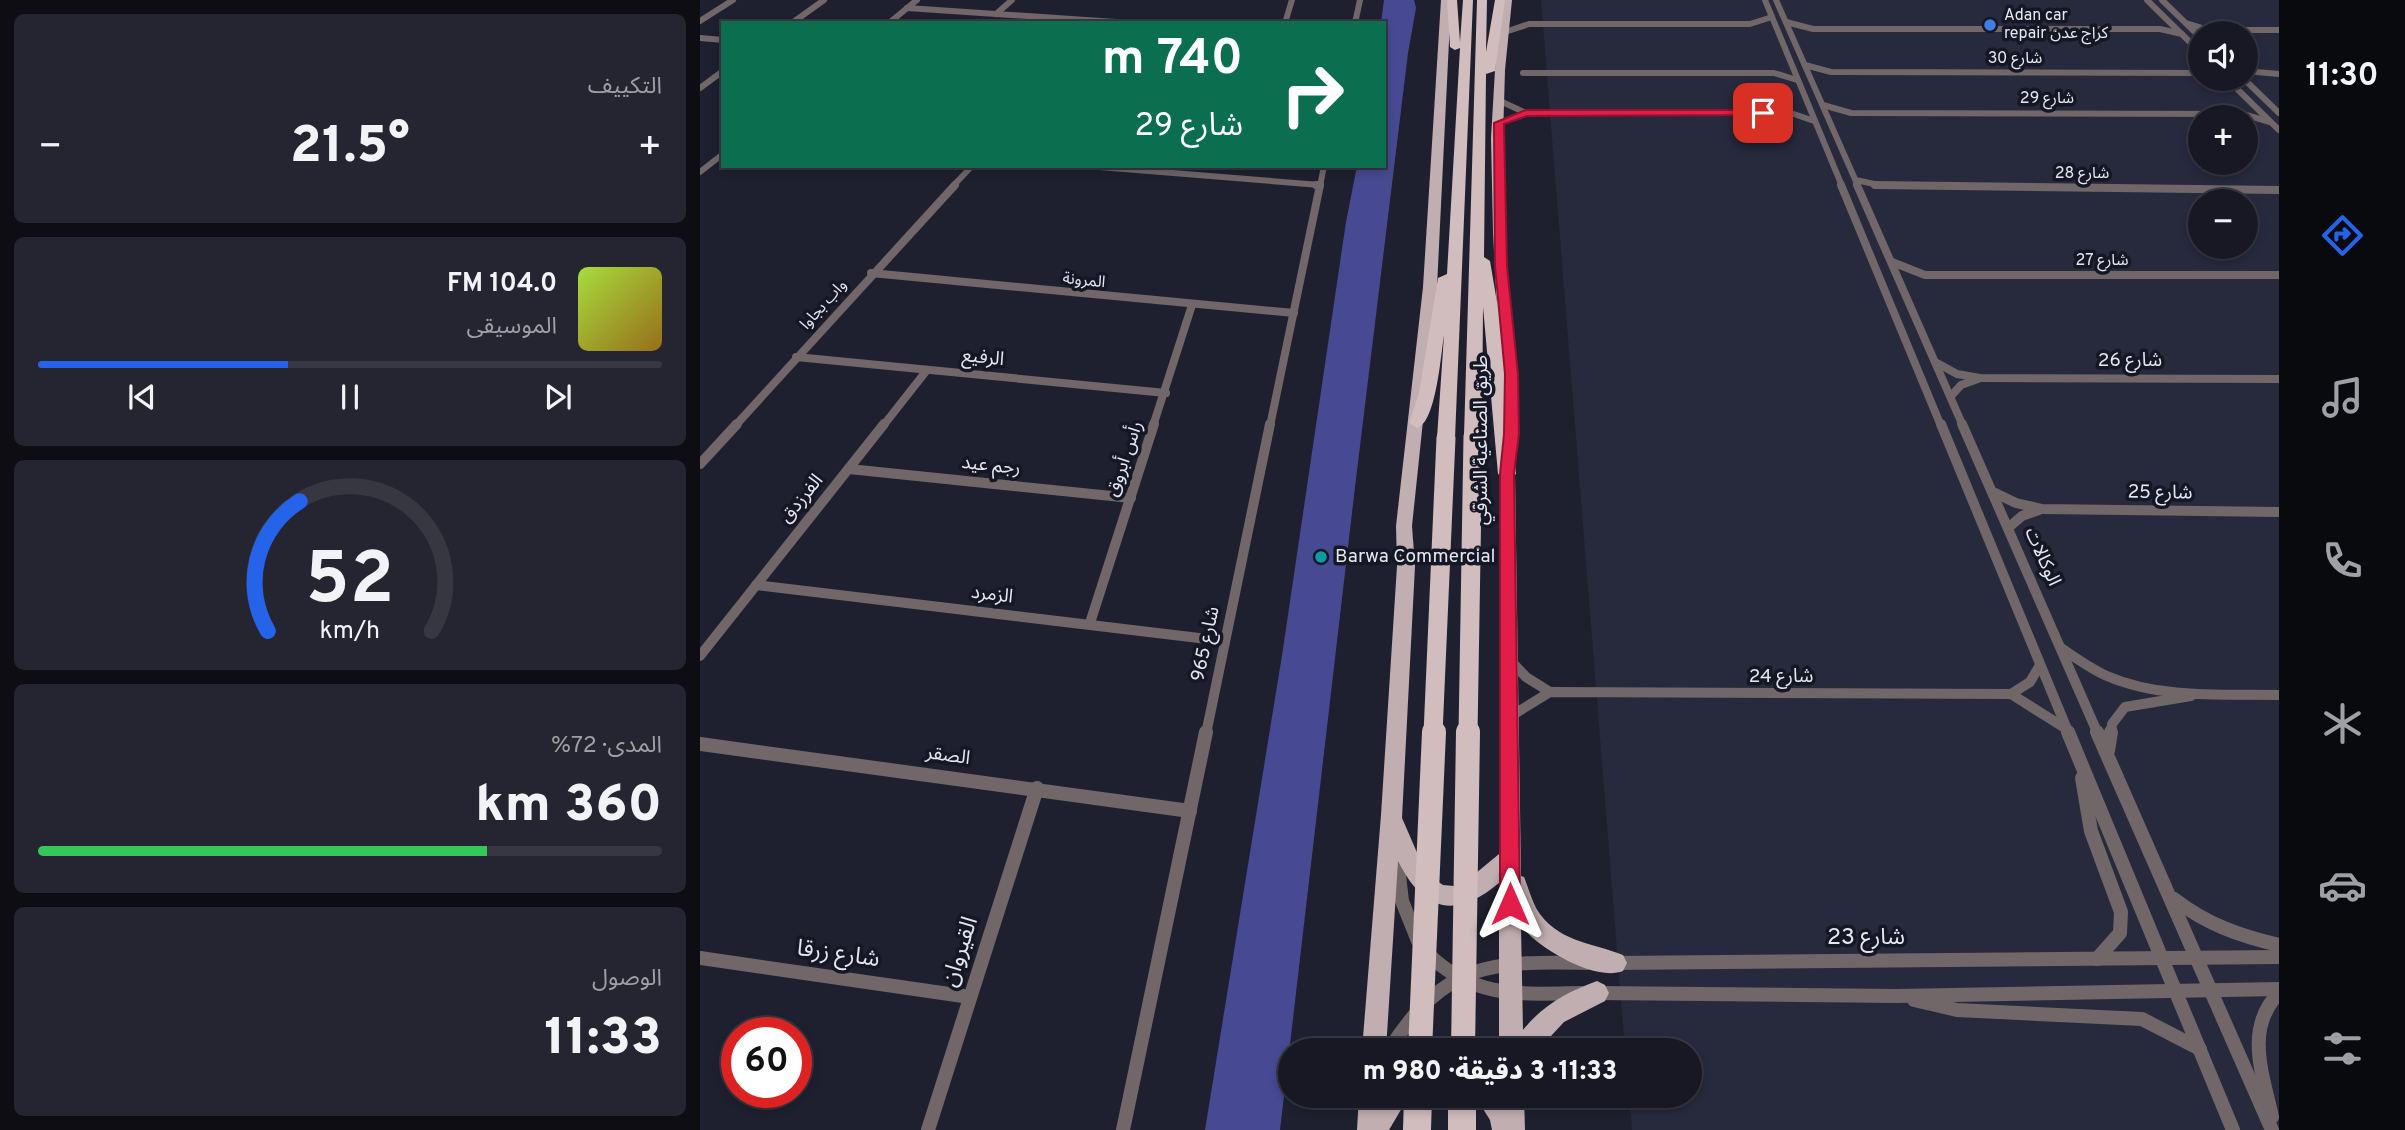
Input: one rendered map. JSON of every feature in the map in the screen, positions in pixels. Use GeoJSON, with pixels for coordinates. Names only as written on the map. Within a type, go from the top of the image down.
{"type":"FeatureCollection","features":[{"type":"Feature","properties":{"kind":"highway"},"geometry":{"type":"LineString","coordinates":[[1452,0],[1456,72],[1461,82]]}},
{"type":"Feature","properties":{"kind":"highway","name":"طريق الصناعية الشرقي"},"geometry":{"type":"LineString","coordinates":[[1421,1038],[1461,82],[1468,0]]}},
{"type":"Feature","properties":{"kind":"highway","name":"طريق الصناعية الشرقي"},"geometry":{"type":"LineString","coordinates":[[1463,1038],[1474,274],[1478,243],[1482,0]]}},
{"type":"Feature","properties":{"kind":"highway"},"geometry":{"type":"LineString","coordinates":[[1481,96],[1489,69],[1500,0]]}},
{"type":"Feature","properties":{"kind":"highway"},"geometry":{"type":"LineString","coordinates":[[1418,423],[1427,393],[1444,283],[1455,243]]}},
{"type":"Feature","properties":{"kind":"highway"},"geometry":{"type":"LineString","coordinates":[[1478,243],[1489,295],[1500,435],[1507,474]]}},
{"type":"Feature","properties":{"kind":"highway"},"geometry":{"type":"LineString","coordinates":[[1417,1130],[1418,1108]]}},
{"type":"Feature","properties":{"kind":"highway"},"geometry":{"type":"LineString","coordinates":[[1462,1108],[1462,1130]]}},
{"type":"Feature","properties":{"kind":"main road"},"geometry":{"type":"LineString","coordinates":[[1375,1038],[1392,815],[1406,566],[1404,526],[1418,423],[1417,392],[1430,287],[1446,0]]}},
{"type":"Feature","properties":{"kind":"main road","name":"طريق الصناعية الشرقي"},"geometry":{"type":"LineString","coordinates":[[1507,0],[1498,100],[1501,266],[1511,374],[1511,434],[1507,474],[1511,716],[1511,1038]]}},
{"type":"Feature","properties":{"kind":"main road"},"geometry":{"type":"LineString","coordinates":[[1392,815],[1413,872],[1437,892],[1448,896],[1469,894],[1487,882],[1510,857]]}},
{"type":"Feature","properties":{"kind":"main road"},"geometry":{"type":"LineString","coordinates":[[1510,857],[1524,910],[1543,936],[1577,954],[1615,962]]}},
{"type":"Feature","properties":{"kind":"main road"},"geometry":{"type":"LineString","coordinates":[[1533,1038],[1548,1019],[1563,1007],[1597,993]]}},
{"type":"Feature","properties":{"kind":"main road"},"geometry":{"type":"LineString","coordinates":[[1372,1108],[1372,1130]]}},
{"type":"Feature","properties":{"kind":"main road"},"geometry":{"type":"LineString","coordinates":[[1372,1130],[1388,1108]]}},
{"type":"Feature","properties":{"kind":"main road"},"geometry":{"type":"LineString","coordinates":[[1497,1108],[1506,1130]]}},
{"type":"Feature","properties":{"kind":"main road"},"geometry":{"type":"LineString","coordinates":[[1512,1108],[1512,1130]]}},
{"type":"Feature","properties":{"kind":"street"},"geometry":{"type":"LineString","coordinates":[[700,21],[733,0]]}},
{"type":"Feature","properties":{"kind":"street"},"geometry":{"type":"LineString","coordinates":[[795,21],[824,0]]}},
{"type":"Feature","properties":{"kind":"street"},"geometry":{"type":"LineString","coordinates":[[891,21],[918,0]]}},
{"type":"Feature","properties":{"kind":"street"},"geometry":{"type":"LineString","coordinates":[[996,14],[1012,0]]}},
{"type":"Feature","properties":{"kind":"street"},"geometry":{"type":"LineString","coordinates":[[1286,21],[1292,0]]}},
{"type":"Feature","properties":{"kind":"street"},"geometry":{"type":"LineString","coordinates":[[1355,21],[1360,0]]}},
{"type":"Feature","properties":{"kind":"street"},"geometry":{"type":"LineString","coordinates":[[1765,0],[2233,1130]]}},
{"type":"Feature","properties":{"kind":"street","name":"الوكالات"},"geometry":{"type":"LineString","coordinates":[[1776,0],[2273,1130]]}},
{"type":"Feature","properties":{"kind":"street"},"geometry":{"type":"LineString","coordinates":[[2147,0],[2188,40]]}},
{"type":"Feature","properties":{"kind":"street"},"geometry":{"type":"LineString","coordinates":[[2162,0],[2186,23]]}},
{"type":"Feature","properties":{"kind":"street"},"geometry":{"type":"LineString","coordinates":[[907,8],[1079,21]]}},
{"type":"Feature","properties":{"kind":"street"},"geometry":{"type":"LineString","coordinates":[[1507,17],[1530,24],[1750,24],[1778,32]]}},
{"type":"Feature","properties":{"kind":"street"},"geometry":{"type":"LineString","coordinates":[[1750,24],[1772,17]]}},
{"type":"Feature","properties":{"kind":"street"},"geometry":{"type":"LineString","coordinates":[[1786,22],[1813,29],[2160,29],[2182,34]]}},
{"type":"Feature","properties":{"kind":"street"},"geometry":{"type":"LineString","coordinates":[[2160,29],[2170,23]]}},
{"type":"Feature","properties":{"kind":"street"},"geometry":{"type":"LineString","coordinates":[[1505,32],[1530,24]]}},
{"type":"Feature","properties":{"kind":"street"},"geometry":{"type":"LineString","coordinates":[[1792,36],[1813,29]]}},
{"type":"Feature","properties":{"kind":"street"},"geometry":{"type":"LineString","coordinates":[[2258,30],[2279,30]]}},
{"type":"Feature","properties":{"kind":"street"},"geometry":{"type":"LineString","coordinates":[[700,38],[721,40]]}},
{"type":"Feature","properties":{"kind":"street"},"geometry":{"type":"LineString","coordinates":[[1774,72],[1791,65]]}},
{"type":"Feature","properties":{"kind":"street","name":"شارع 30"},"geometry":{"type":"LineString","coordinates":[[1805,65],[1831,72],[2188,73]]}},
{"type":"Feature","properties":{"kind":"street"},"geometry":{"type":"LineString","coordinates":[[700,88],[721,72]]}},
{"type":"Feature","properties":{"kind":"street"},"geometry":{"type":"LineString","coordinates":[[1523,73],[1774,72],[1797,80]]}},
{"type":"Feature","properties":{"kind":"street","name":"شارع 30"},"geometry":{"type":"LineString","coordinates":[[1812,81],[1831,72]]}},
{"type":"Feature","properties":{"kind":"street"},"geometry":{"type":"LineString","coordinates":[[2258,74],[2279,74]]}},
{"type":"Feature","properties":{"kind":"street"},"geometry":{"type":"LineString","coordinates":[[2239,91],[2254,105]]}},
{"type":"Feature","properties":{"kind":"street"},"geometry":{"type":"LineString","coordinates":[[2257,91],[2277,110]]}},
{"type":"Feature","properties":{"kind":"street"},"geometry":{"type":"LineString","coordinates":[[1498,100],[1526,113]]}},
{"type":"Feature","properties":{"kind":"street"},"geometry":{"type":"LineString","coordinates":[[1791,113],[1807,104]]}},
{"type":"Feature","properties":{"kind":"street","name":"شارع 29"},"geometry":{"type":"LineString","coordinates":[[1823,105],[1851,113],[2188,114]]}},
{"type":"Feature","properties":{"kind":"street"},"geometry":{"type":"LineString","coordinates":[[2258,109],[2279,130]]}},
{"type":"Feature","properties":{"kind":"street"},"geometry":{"type":"LineString","coordinates":[[1499,123],[1526,113],[1791,113],[1814,121]]}},
{"type":"Feature","properties":{"kind":"street","name":"شارع 29"},"geometry":{"type":"LineString","coordinates":[[1830,123],[1851,113]]}},
{"type":"Feature","properties":{"kind":"street","name":"شارع 29"},"geometry":{"type":"LineString","coordinates":[[2258,118],[2270,122]]}},
{"type":"Feature","properties":{"kind":"street"},"geometry":{"type":"LineString","coordinates":[[700,172],[721,156]]}},
{"type":"Feature","properties":{"kind":"street","name":"واب بجاوا"},"geometry":{"type":"LineString","coordinates":[[700,464],[871,273],[970,168]]}},
{"type":"Feature","properties":{"kind":"street"},"geometry":{"type":"LineString","coordinates":[[1110,168],[1320,185]]}},
{"type":"Feature","properties":{"kind":"street","name":"شارع 965"},"geometry":{"type":"LineString","coordinates":[[1122,1130],[1324,168]]}},
{"type":"Feature","properties":{"kind":"street","name":"شارع 28"},"geometry":{"type":"LineString","coordinates":[[1856,180],[1885,187],[2279,190]]}},
{"type":"Feature","properties":{"kind":"street"},"geometry":{"type":"LineString","coordinates":[[1864,199],[1885,187]]}},
{"type":"Feature","properties":{"kind":"street","name":"شارع 27"},"geometry":{"type":"LineString","coordinates":[[1892,262],[1924,275],[2279,275]]}},
{"type":"Feature","properties":{"kind":"street","name":"المرونة"},"geometry":{"type":"LineString","coordinates":[[871,273],[1192,306],[1294,313]]}},
{"type":"Feature","properties":{"kind":"street"},"geometry":{"type":"LineString","coordinates":[[1904,288],[1924,275]]}},
{"type":"Feature","properties":{"kind":"street","name":"رأس أبروق"},"geometry":{"type":"LineString","coordinates":[[1090,623],[1192,306]]}},
{"type":"Feature","properties":{"kind":"street","name":"الرفيع"},"geometry":{"type":"LineString","coordinates":[[796,357],[1166,393]]}},
{"type":"Feature","properties":{"kind":"street","name":"شارع 26"},"geometry":{"type":"LineString","coordinates":[[1937,363],[1957,374],[1980,378],[2279,379]]}},
{"type":"Feature","properties":{"kind":"street","name":"الفرزدق"},"geometry":{"type":"LineString","coordinates":[[701,653],[928,370]]}},
{"type":"Feature","properties":{"kind":"street"},"geometry":{"type":"LineString","coordinates":[[1951,396],[1961,384],[1980,378]]}},
{"type":"Feature","properties":{"kind":"street","name":"رجم عيد"},"geometry":{"type":"LineString","coordinates":[[849,469],[1131,498]]}},
{"type":"Feature","properties":{"kind":"street","name":"شارع 25"},"geometry":{"type":"LineString","coordinates":[[1993,492],[2016,503],[2042,509],[2279,512]]}},
{"type":"Feature","properties":{"kind":"street","name":"شارع 25"},"geometry":{"type":"LineString","coordinates":[[2008,528],[2022,516],[2042,509]]}},
{"type":"Feature","properties":{"kind":"street","name":"الزمرد"},"geometry":{"type":"LineString","coordinates":[[756,585],[1224,641]]}},
{"type":"Feature","properties":{"kind":"street"},"geometry":{"type":"LineString","coordinates":[[2061,648],[2116,680],[2204,694],[2279,695]]}},
{"type":"Feature","properties":{"kind":"street"},"geometry":{"type":"LineString","coordinates":[[1509,658],[1526,677],[1550,692],[1511,716]]}},
{"type":"Feature","properties":{"kind":"street"},"geometry":{"type":"LineString","coordinates":[[2011,694],[2031,682],[2040,665]]}},
{"type":"Feature","properties":{"kind":"street","name":"شارع 24"},"geometry":{"type":"LineString","coordinates":[[1550,692],[2011,694],[2041,709],[2067,730]]}},
{"type":"Feature","properties":{"kind":"street"},"geometry":{"type":"LineString","coordinates":[[2108,756],[2112,724],[2125,707],[2204,694]]}},
{"type":"Feature","properties":{"kind":"street","name":"الصقر"},"geometry":{"type":"LineString","coordinates":[[700,744],[1037,788],[1189,811]]}},
{"type":"Feature","properties":{"kind":"street"},"geometry":{"type":"LineString","coordinates":[[2078,758],[2091,831],[2121,912],[2120,933],[2097,959]]}},
{"type":"Feature","properties":{"kind":"street","name":"القيروان"},"geometry":{"type":"LineString","coordinates":[[928,1130],[1037,788]]}},
{"type":"Feature","properties":{"kind":"street"},"geometry":{"type":"LineString","coordinates":[[1392,815],[1402,901],[1409,923],[1430,957],[1458,981],[1490,992],[1898,996],[2176,989],[2279,991]]}},
{"type":"Feature","properties":{"kind":"street"},"geometry":{"type":"LineString","coordinates":[[2170,895],[2206,924],[2240,936],[2279,944]]}},
{"type":"Feature","properties":{"kind":"street","name":"شارع 23"},"geometry":{"type":"LineString","coordinates":[[1398,1038],[1418,1013],[1458,981],[1487,966],[1615,962],[2279,957]]}},
{"type":"Feature","properties":{"kind":"street","name":"شارع زرقا"},"geometry":{"type":"LineString","coordinates":[[700,958],[970,997]]}},
{"type":"Feature","properties":{"kind":"street","name":"الوكالات"},"geometry":{"type":"LineString","coordinates":[[2273,1130],[2258,1028],[2262,1009],[2279,991]]}},
{"type":"Feature","properties":{"kind":"street"},"geometry":{"type":"LineString","coordinates":[[1898,996],[1957,1010],[2142,1020],[2166,1029],[2200,1049]]}},
{"type":"Feature","properties":{"kind":"shaded area"},"geometry":{"type":"Polygon","coordinates":[[[1541,0],[2279,0],[2279,1130],[1632,1130],[1630,1108],[1702,1108],[1702,1038],[1624,1038],[1541,0]]]}},
{"type":"Feature","properties":{"kind":"building","name":"Barwa Commercial"},"geometry":{"type":"Polygon","coordinates":[[[1384,0],[1414,0],[1416,8],[1408,53],[1355,487],[1291,1038],[1278,1038],[1278,1108],[1283,1108],[1280,1130],[1205,1130],[1283,649],[1346,222],[1357,168],[1386,168],[1386,21],[1381,21],[1384,0]]]}},
{"type":"Feature","properties":{"kind":"place","name":"Adan car repair كراج عدن"},"geometry":{"type":"Point","coordinates":[1990,25]}},
{"type":"Feature","properties":{"kind":"place","name":"Barwa Commercial"},"geometry":{"type":"Point","coordinates":[1321,557]}},
{"type":"Feature","properties":{"kind":"route"},"geometry":{"type":"LineString","coordinates":[[1510,904],[1511,716],[1507,474],[1511,434],[1511,374],[1501,266],[1499,123],[1526,113],[1763,113]]}}]}
